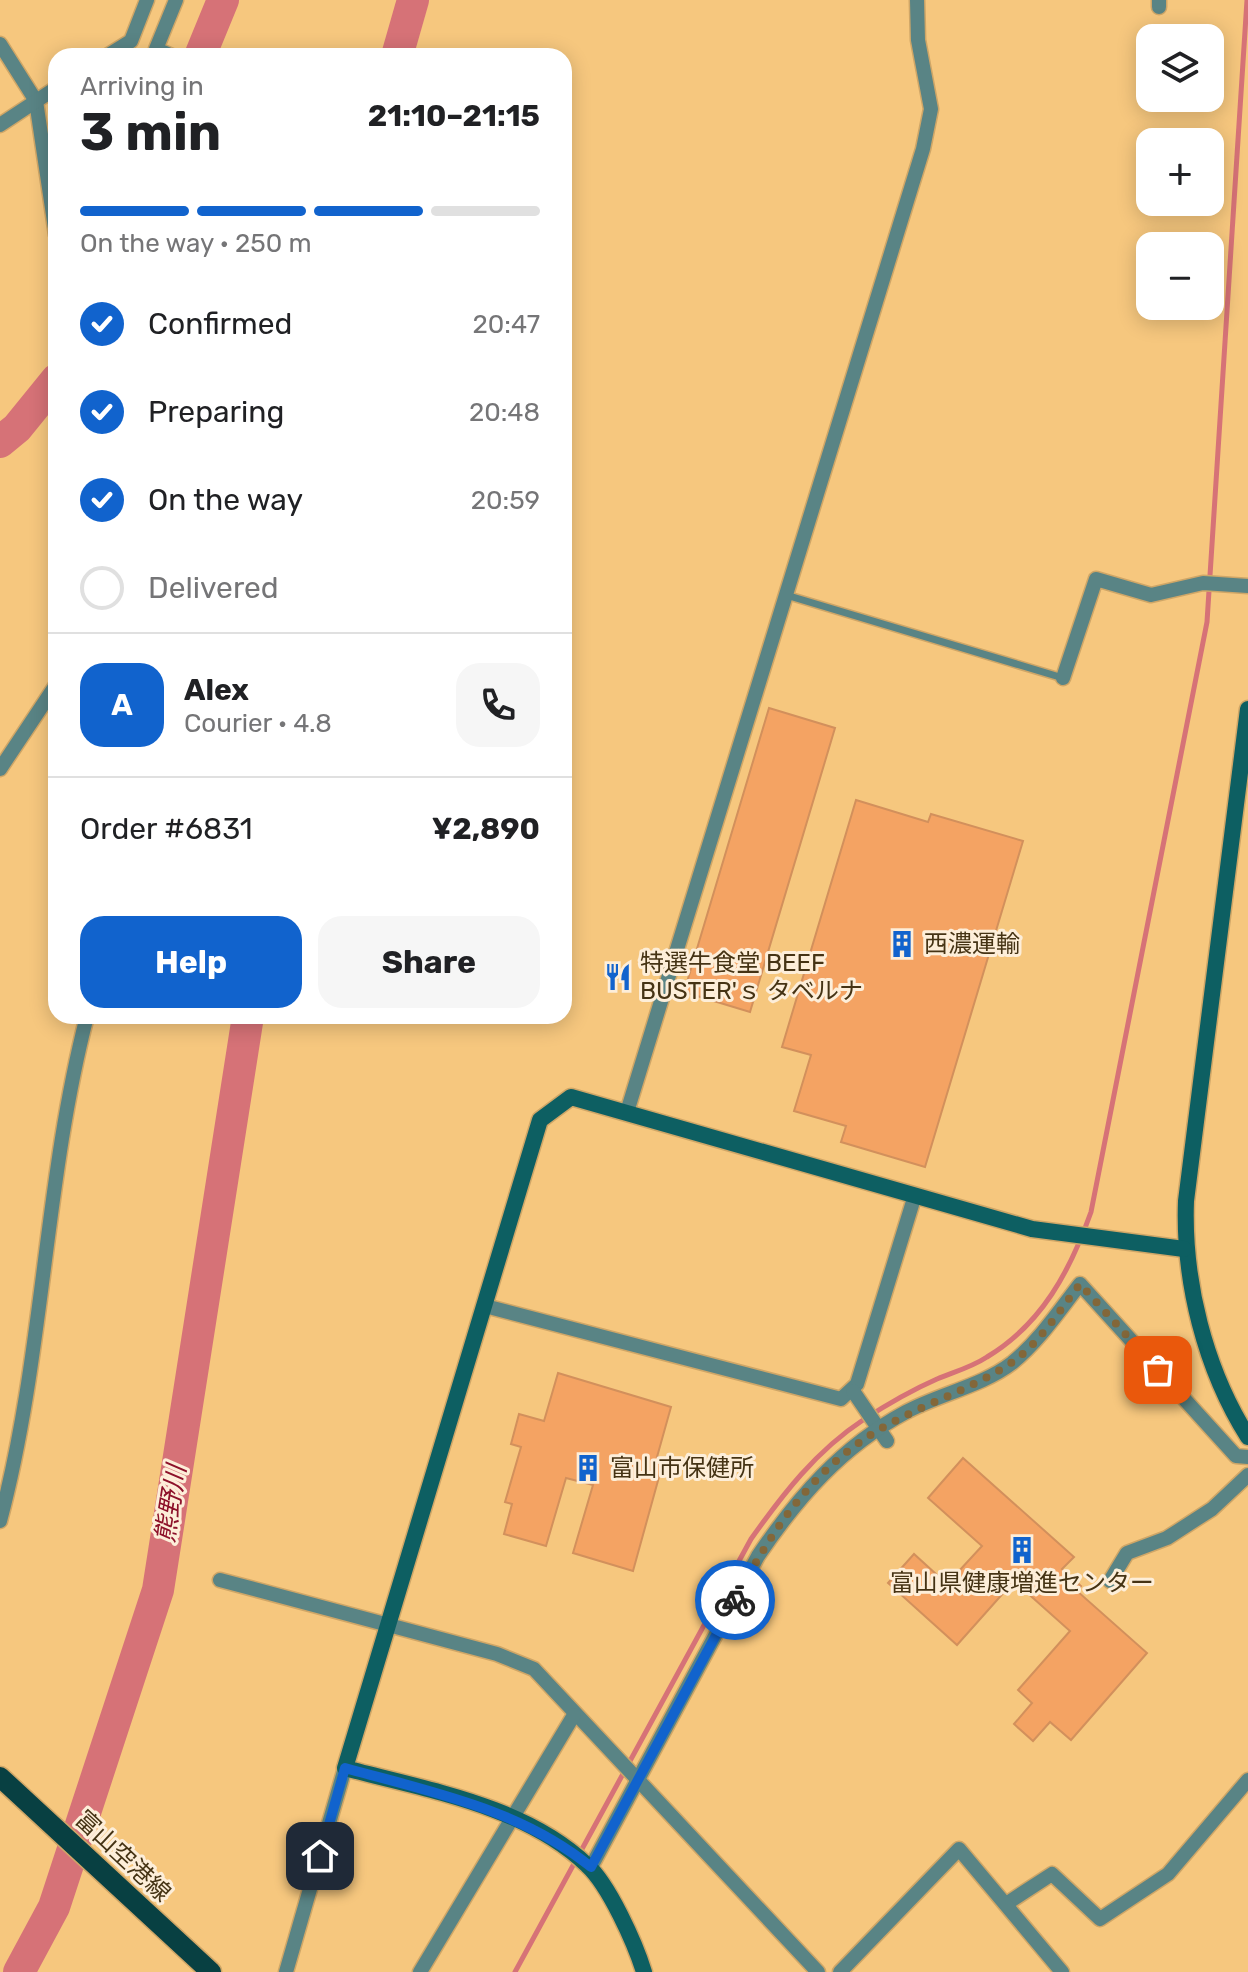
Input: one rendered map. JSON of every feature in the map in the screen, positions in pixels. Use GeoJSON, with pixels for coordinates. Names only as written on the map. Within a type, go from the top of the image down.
{"type":"FeatureCollection","features":[{"type":"Feature","properties":{"kind":"main road","name":"富山空港線"},"geometry":{"type":"LineString","coordinates":[[0,1777],[211,1972]]}},
{"type":"Feature","properties":{"kind":"street"},"geometry":{"type":"LineString","coordinates":[[120,48],[131,41],[147,0]]}},
{"type":"Feature","properties":{"kind":"street"},"geometry":{"type":"LineString","coordinates":[[156,48],[176,0]]}},
{"type":"Feature","properties":{"kind":"street"},"geometry":{"type":"LineString","coordinates":[[627,1112],[923,149],[931,109],[918,40],[917,0]]}},
{"type":"Feature","properties":{"kind":"street"},"geometry":{"type":"LineString","coordinates":[[0,44],[36,101],[48,181]]}},
{"type":"Feature","properties":{"kind":"street"},"geometry":{"type":"LineString","coordinates":[[0,125],[48,93]]}},
{"type":"Feature","properties":{"kind":"street"},"geometry":{"type":"LineString","coordinates":[[1063,678],[1096,579],[1151,595],[1203,583],[1248,586]]}},
{"type":"Feature","properties":{"kind":"street"},"geometry":{"type":"LineString","coordinates":[[0,769],[48,697]]}},
{"type":"Feature","properties":{"kind":"street"},"geometry":{"type":"LineString","coordinates":[[1248,709],[1245,762],[1186,1201],[1184,1249],[1206,1345],[1228,1400],[1248,1437]]}},
{"type":"Feature","properties":{"kind":"street"},"geometry":{"type":"LineString","coordinates":[[0,1521],[17,1457],[61,1148],[85,1024]]}},
{"type":"Feature","properties":{"kind":"street"},"geometry":{"type":"LineString","coordinates":[[286,1972],[387,1623],[540,1120],[571,1097],[1032,1229],[1184,1249]]}},
{"type":"Feature","properties":{"kind":"street"},"geometry":{"type":"LineString","coordinates":[[485,1306],[841,1399],[853,1391],[915,1195]]}},
{"type":"Feature","properties":{"kind":"street"},"geometry":{"type":"LineString","coordinates":[[591,1867],[758,1556],[789,1510],[821,1473],[883,1435],[906,1412],[1010,1364],[1039,1336],[1080,1284],[1236,1456],[1248,1457]]}},
{"type":"Feature","properties":{"kind":"street"},"geometry":{"type":"LineString","coordinates":[[853,1391],[883,1435]]}},
{"type":"Feature","properties":{"kind":"street"},"geometry":{"type":"LineString","coordinates":[[1110,1581],[1127,1553],[1167,1538],[1212,1509],[1248,1475]]}},
{"type":"Feature","properties":{"kind":"street"},"geometry":{"type":"LineString","coordinates":[[220,1580],[497,1654],[534,1669],[818,1972]]}},
{"type":"Feature","properties":{"kind":"street"},"geometry":{"type":"LineString","coordinates":[[420,1972],[574,1715]]}},
{"type":"Feature","properties":{"kind":"street"},"geometry":{"type":"LineString","coordinates":[[345,1768],[513,1818],[573,1853],[591,1867],[633,1935],[644,1972]]}},
{"type":"Feature","properties":{"kind":"street"},"geometry":{"type":"LineString","coordinates":[[1006,1904],[1052,1874],[1100,1919],[1168,1874],[1248,1780]]}},
{"type":"Feature","properties":{"kind":"street"},"geometry":{"type":"LineString","coordinates":[[840,1972],[959,1849],[1062,1972]]}},
{"type":"Feature","properties":{"kind":"lane"},"geometry":{"type":"LineString","coordinates":[[784,594],[1063,678]]}},
{"type":"Feature","properties":{"kind":"building"},"geometry":{"type":"Polygon","coordinates":[[[769,708],[835,728],[750,1012],[684,992],[769,708]]]}},
{"type":"Feature","properties":{"kind":"building","name":"西濃運輸"},"geometry":{"type":"Polygon","coordinates":[[[856,800],[928,822],[931,814],[1023,841],[925,1167],[841,1142],[846,1126],[794,1111],[811,1055],[782,1047],[856,800]]]}},
{"type":"Feature","properties":{"kind":"building","name":"富山市保健所"},"geometry":{"type":"Polygon","coordinates":[[[558,1373],[671,1407],[657,1457],[664,1459],[633,1571],[573,1553],[593,1485],[566,1478],[546,1546],[504,1534],[512,1504],[505,1502],[521,1447],[511,1444],[519,1414],[544,1421],[558,1373]]]}},
{"type":"Feature","properties":{"kind":"building","name":"富山県健康増進センター"},"geometry":{"type":"Polygon","coordinates":[[[963,1458],[1074,1557],[1062,1569],[1081,1586],[1077,1591],[1147,1653],[1071,1740],[1050,1722],[1033,1741],[1014,1724],[1032,1703],[1018,1690],[1070,1631],[1014,1581],[957,1645],[888,1583],[914,1554],[947,1584],[982,1546],[928,1498],[963,1458]]]}},
{"type":"Feature","properties":{"kind":"waterway"},"geometry":{"type":"LineString","coordinates":[[203,48],[223,0]]}},
{"type":"Feature","properties":{"kind":"waterway","name":"熊野川"},"geometry":{"type":"LineString","coordinates":[[399,48],[413,0]]}},
{"type":"Feature","properties":{"kind":"waterway"},"geometry":{"type":"LineString","coordinates":[[515,1972],[751,1539],[775,1506],[815,1459],[846,1432],[918,1388],[981,1361],[1024,1329],[1063,1275],[1091,1212],[1207,622],[1247,0]]}},
{"type":"Feature","properties":{"kind":"waterway"},"geometry":{"type":"LineString","coordinates":[[0,442],[17,428],[48,390]]}},
{"type":"Feature","properties":{"kind":"waterway","name":"熊野川"},"geometry":{"type":"LineString","coordinates":[[19,1972],[54,1907],[158,1590],[247,1024]]}},
{"type":"Feature","properties":{"kind":"way so far"},"geometry":{"type":"LineString","coordinates":[[735,1600],[758,1556],[789,1510],[821,1473],[854,1446],[906,1412],[1010,1364],[1039,1336],[1080,1284],[1158,1370]]}},
{"type":"Feature","properties":{"kind":"place","name":"西濃運輸"},"geometry":{"type":"Point","coordinates":[902,944]}},
{"type":"Feature","properties":{"kind":"place","name":"特選牛食堂 BEEF BUSTER'ｓ タベルナ"},"geometry":{"type":"Point","coordinates":[618,977]}},
{"type":"Feature","properties":{"kind":"place","name":"富山市保健所"},"geometry":{"type":"Point","coordinates":[588,1468]}},
{"type":"Feature","properties":{"kind":"place","name":"富山県健康増進センター"},"geometry":{"type":"Point","coordinates":[1022,1550]}},
{"type":"Feature","properties":{"kind":"route"},"geometry":{"type":"LineString","coordinates":[[320,1856],[345,1768],[440,1794],[523,1822],[591,1867],[735,1600]]}}]}
